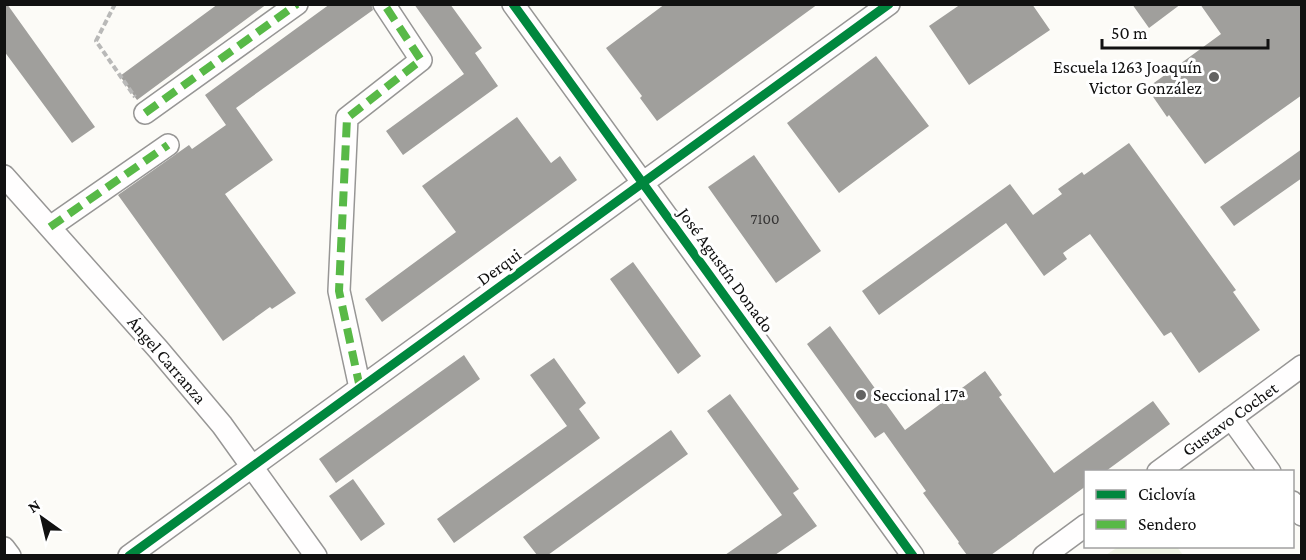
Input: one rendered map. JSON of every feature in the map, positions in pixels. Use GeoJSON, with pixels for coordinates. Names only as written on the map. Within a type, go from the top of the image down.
{"type":"FeatureCollection","features":[{"type":"Feature","properties":{"kind":"street"},"geometry":{"type":"LineString","coordinates":[[145,112],[297,4]]}},
{"type":"Feature","properties":{"kind":"street"},"geometry":{"type":"LineString","coordinates":[[360,388],[339,291],[346,118],[421,60],[384,4]]}},
{"type":"Feature","properties":{"kind":"street","name":"José Agustín Donado"},"geometry":{"type":"LineString","coordinates":[[513,4],[913,555]]}},
{"type":"Feature","properties":{"kind":"street","name":"Derqui"},"geometry":{"type":"LineString","coordinates":[[129,555],[889,4]]}},
{"type":"Feature","properties":{"kind":"street"},"geometry":{"type":"LineString","coordinates":[[50,227],[168,144]]}},
{"type":"Feature","properties":{"kind":"street","name":"Ángel Carranza"},"geometry":{"type":"LineString","coordinates":[[4,176],[215,416],[316,555]]}},
{"type":"Feature","properties":{"kind":"street","name":"Gustavo Cochet"},"geometry":{"type":"LineString","coordinates":[[1159,470],[1302,366]]}},
{"type":"Feature","properties":{"kind":"street"},"geometry":{"type":"LineString","coordinates":[[1231,418],[1269,470]]}},
{"type":"Feature","properties":{"kind":"street"},"geometry":{"type":"LineString","coordinates":[[1044,555],[1084,526]]}},
{"type":"Feature","properties":{"kind":"street"},"geometry":{"type":"LineString","coordinates":[[4,548],[10,555]]}},
{"type":"Feature","properties":{"kind":"path"},"geometry":{"type":"LineString","coordinates":[[115,4],[96,41],[145,112]]}},
{"type":"Feature","properties":{"kind":"green space"},"geometry":{"type":"Polygon","coordinates":[[[1116,548],[1178,548],[1183,555],[1106,555],[1116,548]]]}},
{"type":"Feature","properties":{"kind":"building"},"geometry":{"type":"Polygon","coordinates":[[[4,4],[7,4],[95,127],[72,143],[4,51],[4,4]]]}},
{"type":"Feature","properties":{"kind":"building"},"geometry":{"type":"Polygon","coordinates":[[[218,4],[267,4],[137,100],[120,76],[218,4]]]}},
{"type":"Feature","properties":{"kind":"building"},"geometry":{"type":"Polygon","coordinates":[[[330,4],[371,4],[373,10],[236,108],[273,160],[225,194],[296,293],[272,309],[270,307],[223,341],[118,195],[189,145],[192,149],[226,125],[205,95],[330,4]]]}},
{"type":"Feature","properties":{"kind":"building"},"geometry":{"type":"Polygon","coordinates":[[[414,4],[450,4],[482,48],[475,53],[498,86],[403,155],[386,131],[464,74],[414,4]]]}},
{"type":"Feature","properties":{"kind":"building"},"geometry":{"type":"Polygon","coordinates":[[[665,4],[818,4],[657,121],[640,98],[642,96],[606,48],[665,4]]]}},
{"type":"Feature","properties":{"kind":"building"},"geometry":{"type":"Polygon","coordinates":[[[961,4],[1032,4],[1050,30],[969,85],[929,26],[961,4]]]}},
{"type":"Feature","properties":{"kind":"building"},"geometry":{"type":"Polygon","coordinates":[[[1132,4],[1181,4],[1149,28],[1132,4]]]}},
{"type":"Feature","properties":{"kind":"building"},"geometry":{"type":"Polygon","coordinates":[[[1200,4],[1302,4],[1302,95],[1205,164],[1147,88],[1221,34],[1200,4]]]}},
{"type":"Feature","properties":{"kind":"building"},"geometry":{"type":"Polygon","coordinates":[[[876,56],[929,126],[839,193],[787,123],[876,56]]]}},
{"type":"Feature","properties":{"kind":"building"},"geometry":{"type":"Polygon","coordinates":[[[517,117],[551,163],[560,156],[577,180],[382,322],[365,299],[456,232],[422,186],[517,117]]]}},
{"type":"Feature","properties":{"kind":"building"},"geometry":{"type":"Polygon","coordinates":[[[1129,143],[1236,290],[1233,292],[1260,330],[1199,373],[1171,332],[1164,336],[1090,234],[1063,253],[1067,259],[1044,276],[1006,223],[879,315],[862,291],[1010,184],[1033,215],[1062,194],[1058,189],[1082,172],[1084,175],[1129,143]]]}},
{"type":"Feature","properties":{"kind":"building"},"geometry":{"type":"Polygon","coordinates":[[[1302,149],[1302,178],[1234,226],[1220,207],[1302,149]]]}},
{"type":"Feature","properties":{"kind":"building"},"geometry":{"type":"Polygon","coordinates":[[[754,155],[821,251],[776,283],[708,187],[754,155]]]}},
{"type":"Feature","properties":{"kind":"building"},"geometry":{"type":"Polygon","coordinates":[[[633,262],[701,356],[678,374],[610,279],[633,262]]]}},
{"type":"Feature","properties":{"kind":"building"},"geometry":{"type":"Polygon","coordinates":[[[830,326],[905,430],[985,371],[1002,395],[999,397],[1054,473],[1153,401],[1170,424],[1107,470],[1084,470],[1084,487],[991,555],[967,555],[923,493],[926,491],[884,432],[875,438],[807,344],[830,326]]]}},
{"type":"Feature","properties":{"kind":"building"},"geometry":{"type":"Polygon","coordinates":[[[464,355],[480,379],[336,483],[319,459],[464,355]]]}},
{"type":"Feature","properties":{"kind":"building"},"geometry":{"type":"Polygon","coordinates":[[[554,358],[586,403],[579,409],[600,438],[454,543],[437,519],[567,426],[530,375],[554,358]]]}},
{"type":"Feature","properties":{"kind":"building"},"geometry":{"type":"Polygon","coordinates":[[[730,394],[799,489],[793,493],[817,526],[775,555],[725,555],[782,515],[707,411],[730,394]]]}},
{"type":"Feature","properties":{"kind":"building"},"geometry":{"type":"Polygon","coordinates":[[[671,430],[688,454],[548,555],[537,555],[523,537],[671,430]]]}},
{"type":"Feature","properties":{"kind":"building"},"geometry":{"type":"Polygon","coordinates":[[[353,479],[385,524],[361,541],[329,496],[353,479]]]}},
{"type":"Feature","properties":{"kind":"marked path"},"geometry":{"type":"LineString","coordinates":[[145,113],[297,4]]}},
{"type":"Feature","properties":{"kind":"marked path"},"geometry":{"type":"LineString","coordinates":[[360,388],[339,291],[347,118],[421,60],[384,4]]}},
{"type":"Feature","properties":{"kind":"marked path"},"geometry":{"type":"LineString","coordinates":[[50,227],[168,145]]}},
{"type":"Feature","properties":{"kind":"cycle path"},"geometry":{"type":"LineString","coordinates":[[513,4],[913,556]]}},
{"type":"Feature","properties":{"kind":"cycle path"},"geometry":{"type":"LineString","coordinates":[[129,556],[889,4]]}},
{"type":"Feature","properties":{"kind":"place","name":"Escuela 1263 Joaquín Victor González"},"geometry":{"type":"Point","coordinates":[1214,77]}},
{"type":"Feature","properties":{"kind":"place","name":"Seccional 17ª"},"geometry":{"type":"Point","coordinates":[861,395]}}]}
